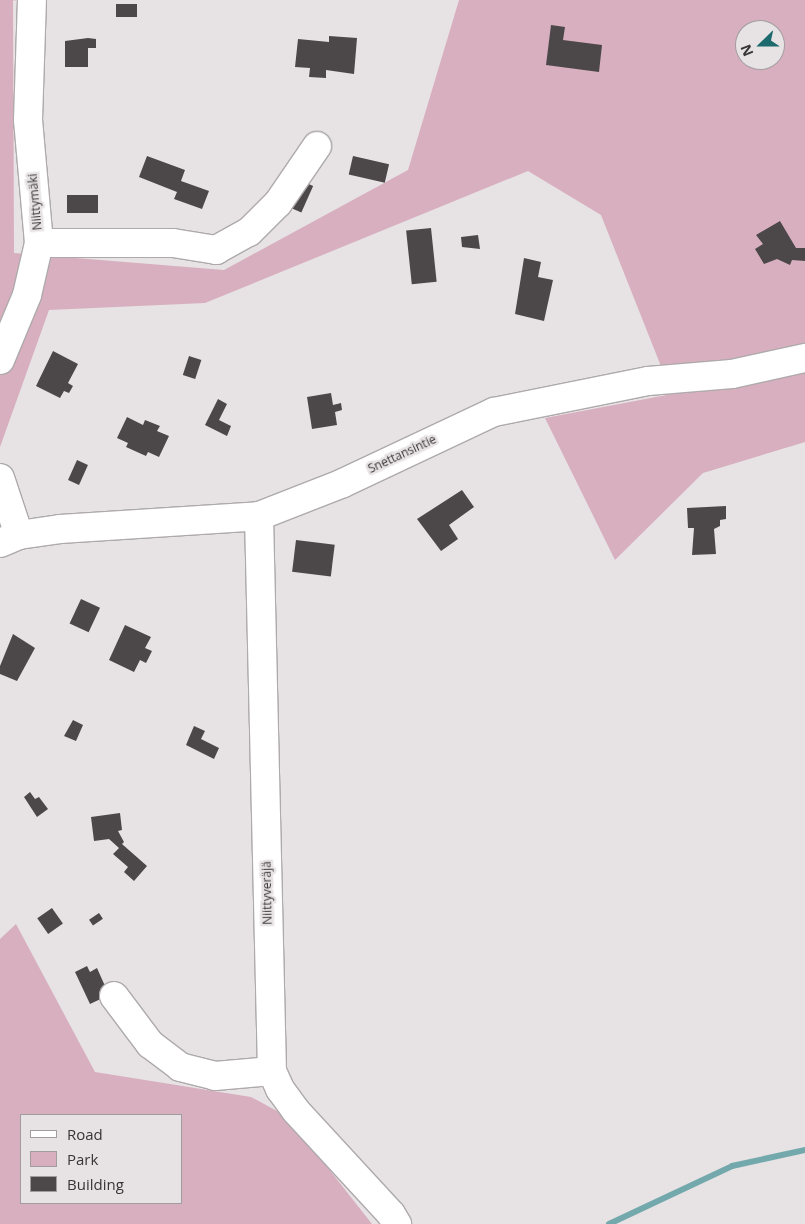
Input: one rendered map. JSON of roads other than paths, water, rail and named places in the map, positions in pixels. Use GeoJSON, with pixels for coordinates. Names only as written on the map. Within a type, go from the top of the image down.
{"type":"FeatureCollection","features":[{"type":"Feature","properties":{"kind":"street","name":"Niittymäki"},"geometry":{"type":"LineString","coordinates":[[0,360],[27,295],[39,243],[28,120],[32,0]]}},
{"type":"Feature","properties":{"kind":"street"},"geometry":{"type":"LineString","coordinates":[[39,243],[173,243],[216,250],[249,232],[273,209],[317,146]]}},
{"type":"Feature","properties":{"kind":"street","name":"Snettansintie"},"geometry":{"type":"LineString","coordinates":[[10,539],[60,529],[259,516],[343,483],[494,412],[640,382],[732,374],[805,358]]}},
{"type":"Feature","properties":{"kind":"street"},"geometry":{"type":"LineString","coordinates":[[0,478],[10,539]]}},
{"type":"Feature","properties":{"kind":"street","name":"Niittyveräjä"},"geometry":{"type":"LineString","coordinates":[[259,516],[272,1071],[296,1111],[391,1214],[397,1224]]}},
{"type":"Feature","properties":{"kind":"street"},"geometry":{"type":"LineString","coordinates":[[114,996],[150,1044],[180,1066],[215,1076],[272,1071]]}},
{"type":"Feature","properties":{"kind":"waterway"},"geometry":{"type":"LineString","coordinates":[[609,1224],[732,1166],[805,1150]]}}]}
